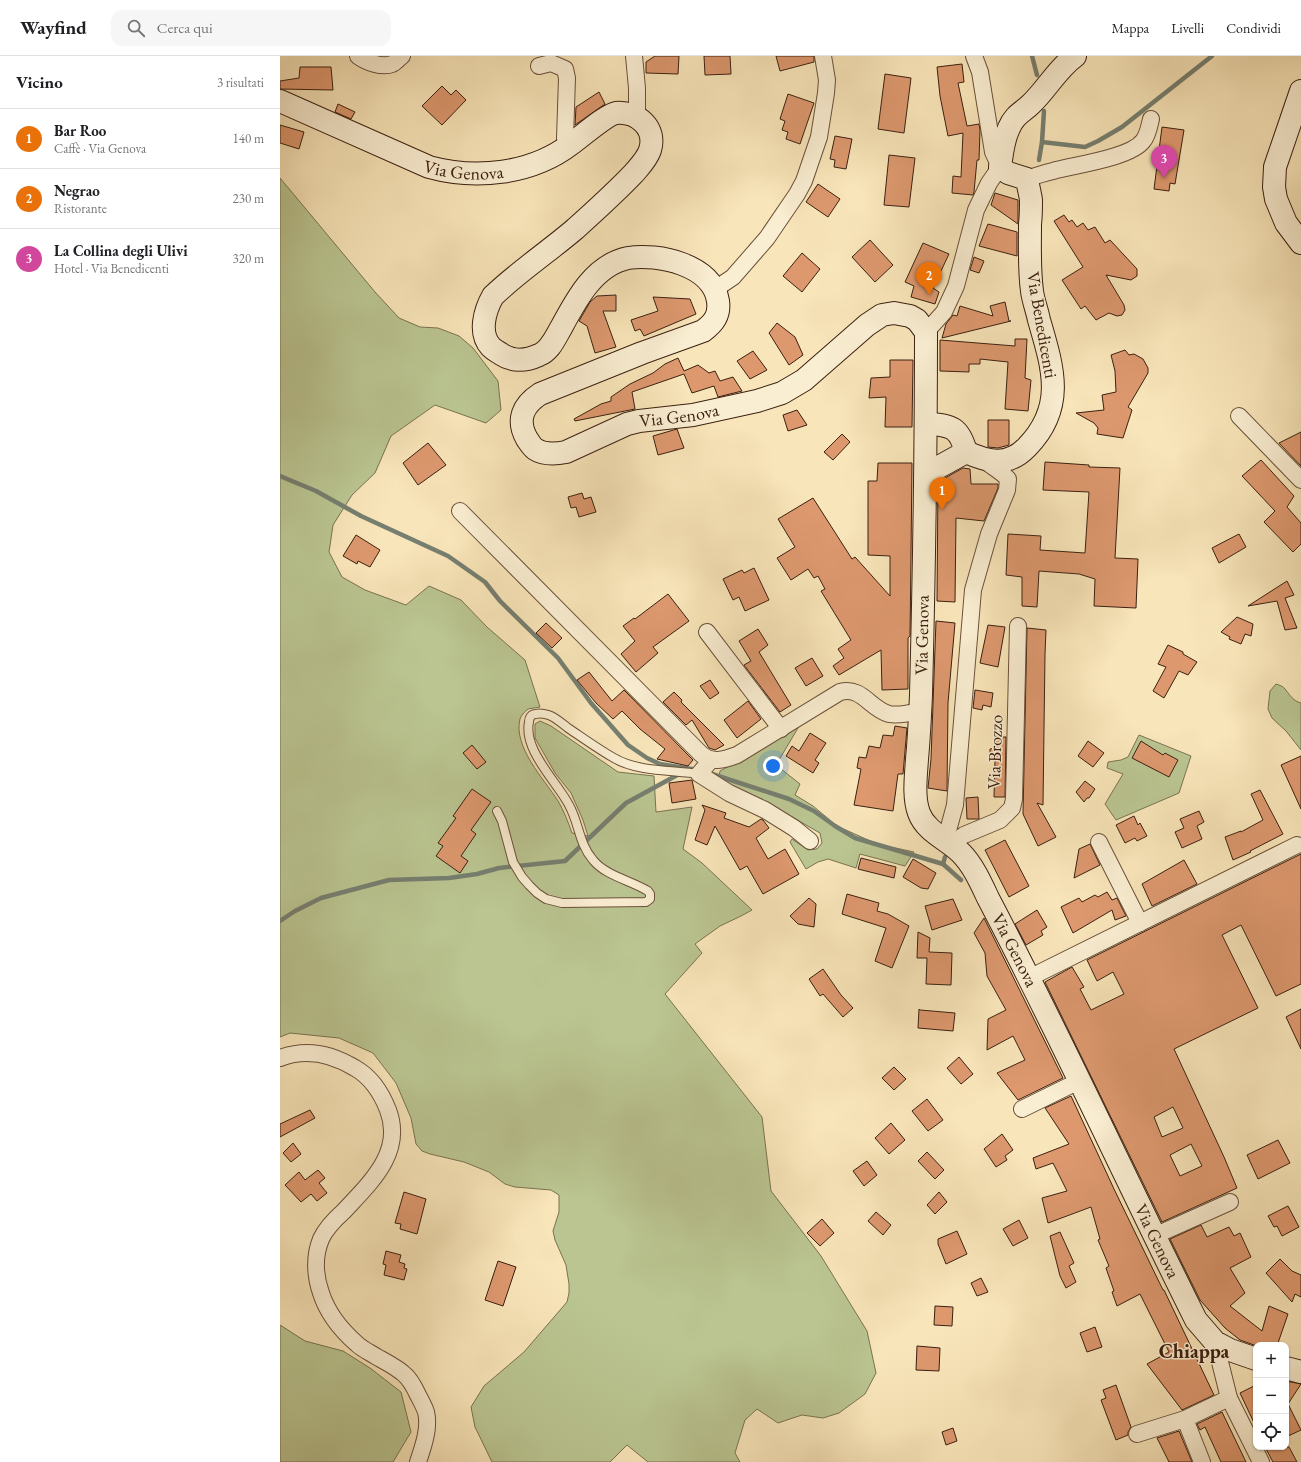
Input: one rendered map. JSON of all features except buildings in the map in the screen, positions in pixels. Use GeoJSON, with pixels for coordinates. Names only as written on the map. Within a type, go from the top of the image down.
{"type":"FeatureCollection","features":[{"type":"Feature","properties":{"kind":"main road"},"geometry":{"type":"LineString","coordinates":[[1027,179],[1008,174],[1000,167],[1005,139],[1009,128],[1016,115],[1031,104],[1060,70],[1075,56]]}},
{"type":"Feature","properties":{"kind":"main road"},"geometry":{"type":"LineString","coordinates":[[1301,91],[1275,167],[1274,187],[1276,199],[1286,223],[1301,243]]}},
{"type":"Feature","properties":{"kind":"main road","name":"Via Genova"},"geometry":{"type":"LineString","coordinates":[[280,101],[429,167],[443,171],[472,174],[501,172],[550,157],[568,147],[612,114],[628,114],[638,117],[645,123],[651,137],[650,151],[646,159],[635,172],[575,228],[493,296],[487,306],[484,319],[485,335],[492,348],[506,357],[526,360],[540,355],[553,342],[575,303],[596,275],[617,262],[628,258],[648,257],[682,264],[698,271],[710,282],[718,297],[719,307],[717,318],[703,331],[627,359],[540,394],[531,400],[525,408],[522,416],[524,434],[535,449],[546,453],[556,454],[566,452],[628,424],[639,421],[693,415],[757,401],[782,393],[804,380],[867,325],[882,315],[894,313],[910,316],[917,320],[926,332],[926,474],[920,711],[916,779],[919,814],[932,831],[962,854],[976,874],[1029,978],[1196,1320],[1215,1342],[1230,1350],[1253,1359]]}},
{"type":"Feature","properties":{"kind":"main road","name":"Via Benedicenti"},"geometry":{"type":"LineString","coordinates":[[926,474],[975,456],[1000,461],[1010,459],[1026,449],[1044,426],[1048,417],[1052,402],[1053,377],[1050,359],[1032,291],[1030,252],[1031,200],[1027,179]]}},
{"type":"Feature","properties":{"kind":"main road"},"geometry":{"type":"LineString","coordinates":[[926,423],[941,425],[955,430],[975,456]]}},
{"type":"Feature","properties":{"kind":"main road"},"geometry":{"type":"LineString","coordinates":[[1289,1369],[1301,1372]]}},
{"type":"Feature","properties":{"kind":"street"},"geometry":{"type":"LineString","coordinates":[[358,56],[364,61],[381,65],[392,64],[402,56]]}},
{"type":"Feature","properties":{"kind":"street"},"geometry":{"type":"LineString","coordinates":[[634,56],[638,88],[638,117]]}},
{"type":"Feature","properties":{"kind":"street"},"geometry":{"type":"LineString","coordinates":[[714,290],[733,277],[767,238],[804,181],[818,136],[826,93],[827,80],[824,56]]}},
{"type":"Feature","properties":{"kind":"street"},"geometry":{"type":"LineString","coordinates":[[926,332],[944,312],[956,286],[976,210],[989,183],[1000,167],[993,152],[980,72],[974,56]]}},
{"type":"Feature","properties":{"kind":"street"},"geometry":{"type":"LineString","coordinates":[[539,66],[551,63],[565,69],[567,78],[565,138],[568,147]]}},
{"type":"Feature","properties":{"kind":"street"},"geometry":{"type":"LineString","coordinates":[[1027,179],[1128,152],[1142,142],[1148,130],[1151,118]]}},
{"type":"Feature","properties":{"kind":"street"},"geometry":{"type":"LineString","coordinates":[[1239,416],[1301,480]]}},
{"type":"Feature","properties":{"kind":"street"},"geometry":{"type":"LineString","coordinates":[[946,841],[948,827],[955,805],[973,590],[989,534],[1007,490],[1008,479],[1003,473],[975,456]]}},
{"type":"Feature","properties":{"kind":"street"},"geometry":{"type":"LineString","coordinates":[[460,511],[700,754],[704,769],[729,793],[765,810],[794,828],[810,841]]}},
{"type":"Feature","properties":{"kind":"street","name":"Via Brozzo"},"geometry":{"type":"LineString","coordinates":[[946,841],[1000,820],[1012,808],[1014,799],[1018,626]]}},
{"type":"Feature","properties":{"kind":"street"},"geometry":{"type":"LineString","coordinates":[[707,632],[781,729]]}},
{"type":"Feature","properties":{"kind":"street"},"geometry":{"type":"LineString","coordinates":[[704,769],[737,755],[840,692],[846,690],[852,690],[888,713],[903,715],[920,711]]}},
{"type":"Feature","properties":{"kind":"street"},"geometry":{"type":"LineString","coordinates":[[1099,842],[1140,923]]}},
{"type":"Feature","properties":{"kind":"street"},"geometry":{"type":"LineString","coordinates":[[1029,978],[1297,845]]}},
{"type":"Feature","properties":{"kind":"street"},"geometry":{"type":"LineString","coordinates":[[280,1058],[289,1054],[311,1052],[327,1055],[347,1062],[363,1072],[375,1085],[384,1100],[391,1119],[391,1145],[384,1163],[372,1181],[329,1226],[322,1239],[316,1264],[320,1292],[325,1304],[339,1326],[358,1345],[405,1375],[414,1387],[426,1415],[425,1443],[418,1462]]}},
{"type":"Feature","properties":{"kind":"street"},"geometry":{"type":"LineString","coordinates":[[1022,1109],[1079,1081]]}},
{"type":"Feature","properties":{"kind":"street"},"geometry":{"type":"LineString","coordinates":[[1154,1236],[1230,1202]]}},
{"type":"Feature","properties":{"kind":"street"},"geometry":{"type":"LineString","coordinates":[[1215,1342],[1229,1398],[1261,1462]]}},
{"type":"Feature","properties":{"kind":"street"},"geometry":{"type":"LineString","coordinates":[[1137,1434],[1185,1419],[1229,1398]]}},
{"type":"Feature","properties":{"kind":"street"},"geometry":{"type":"LineString","coordinates":[[1185,1419],[1202,1462]]}},
{"type":"Feature","properties":{"kind":"lane"},"geometry":{"type":"LineString","coordinates":[[497,811],[502,821],[513,862],[529,885],[546,899],[562,903],[646,902],[650,899],[650,894],[648,891],[619,878],[599,866],[592,859],[582,843],[575,819],[568,804],[535,753],[528,734],[529,719],[532,715],[536,714],[550,716],[614,759],[627,765],[704,769]]}},
{"type":"Feature","properties":{"kind":"green space"},"geometry":{"type":"Polygon","coordinates":[[[280,178],[375,292],[399,318],[420,327],[438,328],[459,336],[473,348],[498,381],[501,410],[486,423],[435,405],[391,436],[375,473],[352,495],[333,525],[329,552],[342,577],[365,590],[406,605],[429,586],[461,600],[487,627],[525,660],[540,707],[528,709],[521,716],[519,730],[521,741],[531,762],[558,801],[572,833],[588,836],[583,820],[571,793],[555,773],[535,738],[535,724],[540,721],[551,726],[618,772],[654,776],[656,812],[692,807],[683,849],[702,863],[752,910],[720,926],[695,944],[702,953],[665,994],[762,1117],[771,1191],[821,1256],[867,1331],[876,1373],[865,1394],[839,1413],[823,1418],[802,1415],[778,1423],[757,1409],[745,1420],[735,1453],[740,1462],[648,1462],[627,1445],[610,1462],[492,1462],[475,1427],[471,1407],[484,1386],[524,1352],[567,1302],[569,1284],[566,1265],[555,1240],[553,1231],[559,1212],[559,1195],[551,1190],[515,1187],[505,1184],[489,1172],[464,1162],[422,1151],[416,1144],[411,1118],[396,1083],[373,1053],[339,1038],[290,1033],[280,1037],[280,178]]]}},
{"type":"Feature","properties":{"kind":"green space"},"geometry":{"type":"Polygon","coordinates":[[[1276,684],[1283,687],[1294,699],[1301,703],[1301,750],[1286,731],[1272,718],[1268,709],[1270,691],[1276,684]]]}},
{"type":"Feature","properties":{"kind":"green space"},"geometry":{"type":"Polygon","coordinates":[[[801,723],[776,765],[800,784],[795,795],[813,806],[837,826],[877,844],[914,852],[905,866],[860,854],[856,868],[828,859],[818,862],[806,869],[790,842],[792,839],[808,850],[817,849],[822,843],[820,833],[766,802],[732,786],[719,777],[720,771],[801,723]]]}},
{"type":"Feature","properties":{"kind":"green space"},"geometry":{"type":"Polygon","coordinates":[[[1139,735],[1191,756],[1179,793],[1116,820],[1105,804],[1123,774],[1107,768],[1108,762],[1121,760],[1128,757],[1139,735]]]}},
{"type":"Feature","properties":{"kind":"green space"},"geometry":{"type":"Polygon","coordinates":[[[280,1325],[305,1341],[343,1351],[370,1368],[401,1392],[411,1432],[393,1462],[280,1462],[280,1325]]]}},
{"type":"Feature","properties":{"kind":"waterway"},"geometry":{"type":"LineString","coordinates":[[1032,56],[1037,75]]}},
{"type":"Feature","properties":{"kind":"waterway"},"geometry":{"type":"LineString","coordinates":[[1042,142],[1085,147],[1098,141],[1122,127],[1212,56]]}},
{"type":"Feature","properties":{"kind":"waterway"},"geometry":{"type":"LineString","coordinates":[[1039,160],[1044,111]]}},
{"type":"Feature","properties":{"kind":"waterway"},"geometry":{"type":"LineString","coordinates":[[280,476],[316,491],[361,516],[448,556],[485,582],[500,601],[558,658],[591,703],[628,745],[647,758],[660,764],[698,770]]}},
{"type":"Feature","properties":{"kind":"waterway"},"geometry":{"type":"LineString","coordinates":[[280,921],[295,911],[321,898],[389,880],[449,878],[477,874],[499,868],[565,861],[626,803],[681,773]]}},
{"type":"Feature","properties":{"kind":"waterway"},"geometry":{"type":"LineString","coordinates":[[709,773],[789,799],[814,811],[855,838],[943,864],[961,880]]}},
{"type":"Feature","properties":{"kind":"waterway"},"geometry":{"type":"LineString","coordinates":[[943,864],[945,857]]}},
{"type":"Feature","properties":{"kind":"place","name":"La Collina degli Ulivi"},"geometry":{"type":"Point","coordinates":[1164,178]}},
{"type":"Feature","properties":{"kind":"place","name":"Negrao"},"geometry":{"type":"Point","coordinates":[929,295]}},
{"type":"Feature","properties":{"kind":"place","name":"Bar Roo"},"geometry":{"type":"Point","coordinates":[942,510]}},
{"type":"Feature","properties":{"kind":"district","name":"Chiappa"},"geometry":{"type":"Point","coordinates":[1194,1351]}}]}
